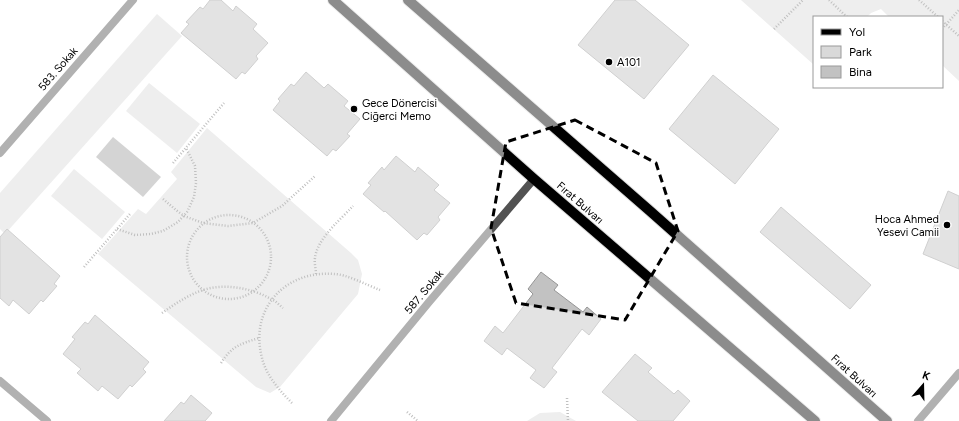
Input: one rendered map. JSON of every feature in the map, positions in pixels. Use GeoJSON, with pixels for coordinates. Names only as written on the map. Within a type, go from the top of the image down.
{"type":"FeatureCollection","features":[{"type":"Feature","properties":{"kind":"main road","name":"Fırat Bulvarı"},"geometry":{"type":"LineString","coordinates":[[333,0],[534,179],[815,421]]}},
{"type":"Feature","properties":{"kind":"main road","name":"Fırat Bulvarı"},"geometry":{"type":"LineString","coordinates":[[408,0],[650,211],[887,421]]}},
{"type":"Feature","properties":{"kind":"street","name":"583. Sokak"},"geometry":{"type":"LineString","coordinates":[[0,153],[133,0]]}},
{"type":"Feature","properties":{"kind":"street","name":"587. Sokak"},"geometry":{"type":"LineString","coordinates":[[331,421],[429,302],[534,179]]}},
{"type":"Feature","properties":{"kind":"street"},"geometry":{"type":"LineString","coordinates":[[918,421],[959,373]]}},
{"type":"Feature","properties":{"kind":"street"},"geometry":{"type":"LineString","coordinates":[[0,381],[47,421]]}},
{"type":"Feature","properties":{"kind":"path"},"geometry":{"type":"LineString","coordinates":[[774,29],[803,0]]}},
{"type":"Feature","properties":{"kind":"path"},"geometry":{"type":"LineString","coordinates":[[829,0],[846,16]]}},
{"type":"Feature","properties":{"kind":"path"},"geometry":{"type":"LineString","coordinates":[[919,0],[937,16]]}},
{"type":"Feature","properties":{"kind":"path"},"geometry":{"type":"LineString","coordinates":[[943,28],[959,10]]}},
{"type":"Feature","properties":{"kind":"path"},"geometry":{"type":"LineString","coordinates":[[943,22],[959,36]]}},
{"type":"Feature","properties":{"kind":"path"},"geometry":{"type":"LineString","coordinates":[[173,163],[224,103]]}},
{"type":"Feature","properties":{"kind":"path"},"geometry":{"type":"LineString","coordinates":[[116,229],[135,234],[151,234],[163,231],[178,222],[184,216],[194,197],[196,183],[195,166],[186,148]]}},
{"type":"Feature","properties":{"kind":"path"},"geometry":{"type":"LineString","coordinates":[[164,199],[184,216],[203,223],[228,226],[253,223],[282,206],[315,176]]}},
{"type":"Feature","properties":{"kind":"path"},"geometry":{"type":"LineString","coordinates":[[316,274],[314,260],[317,247],[353,206]]}},
{"type":"Feature","properties":{"kind":"path"},"geometry":{"type":"LineString","coordinates":[[84,267],[130,214]]}},
{"type":"Feature","properties":{"kind":"path"},"geometry":{"type":"LineString","coordinates":[[233,215],[246,218],[253,223],[266,236],[270,249],[270,263],[266,276],[253,290],[247,294],[234,298],[220,298],[204,290],[196,283],[189,271],[186,257],[188,243],[195,231],[206,221],[218,216],[233,215]]}},
{"type":"Feature","properties":{"kind":"path"},"geometry":{"type":"LineString","coordinates":[[292,403],[280,391],[267,372],[262,358],[259,338],[261,321],[266,308],[275,295],[289,284],[303,277],[316,274],[335,274],[380,290]]}},
{"type":"Feature","properties":{"kind":"path"},"geometry":{"type":"LineString","coordinates":[[162,313],[182,299],[204,290],[219,287],[253,290],[272,299],[283,308]]}},
{"type":"Feature","properties":{"kind":"path"},"geometry":{"type":"LineString","coordinates":[[221,363],[227,354],[234,348],[259,338]]}},
{"type":"Feature","properties":{"kind":"path"},"geometry":{"type":"LineString","coordinates":[[567,398],[568,421]]}},
{"type":"Feature","properties":{"kind":"path"},"geometry":{"type":"LineString","coordinates":[[407,412],[418,421]]}},
{"type":"Feature","properties":{"kind":"highlighted area"},"geometry":{"type":"Polygon","coordinates":[[[575,120],[656,163],[678,231],[625,320],[516,303],[491,228],[506,142],[575,120]]]}},
{"type":"Feature","properties":{"kind":"green space"},"geometry":{"type":"Polygon","coordinates":[[[741,0],[959,0],[959,81],[943,66],[943,16],[888,16],[881,9],[871,13],[868,16],[813,16],[813,64],[741,0]]]}},
{"type":"Feature","properties":{"kind":"green space"},"geometry":{"type":"Polygon","coordinates":[[[157,14],[182,36],[5,234],[0,229],[0,193],[157,14]]]}},
{"type":"Feature","properties":{"kind":"green space"},"geometry":{"type":"Polygon","coordinates":[[[149,83],[200,124],[177,153],[126,111],[149,83]]]}},
{"type":"Feature","properties":{"kind":"green space"},"geometry":{"type":"Polygon","coordinates":[[[207,128],[351,253],[358,260],[362,274],[358,294],[280,387],[270,393],[256,387],[98,254],[138,209],[146,214],[177,179],[171,172],[207,128]]]}},
{"type":"Feature","properties":{"kind":"green space"},"geometry":{"type":"Polygon","coordinates":[[[74,169],[125,212],[102,239],[51,196],[74,169]]]}},
{"type":"Feature","properties":{"kind":"green space"},"geometry":{"type":"Polygon","coordinates":[[[560,412],[576,421],[527,421],[540,413],[560,412]]]}},
{"type":"Feature","properties":{"kind":"shaded area"},"geometry":{"type":"Polygon","coordinates":[[[113,137],[161,177],[143,197],[96,157],[113,137]]]}},
{"type":"Feature","properties":{"kind":"building"},"geometry":{"type":"Polygon","coordinates":[[[210,0],[221,0],[233,11],[236,6],[257,24],[253,29],[268,43],[256,56],[258,59],[245,74],[242,72],[236,79],[181,33],[189,24],[186,22],[200,7],[203,9],[210,0]]]}},
{"type":"Feature","properties":{"kind":"building"},"geometry":{"type":"Polygon","coordinates":[[[615,0],[635,0],[689,45],[644,99],[578,45],[615,0]]]}},
{"type":"Feature","properties":{"kind":"building"},"geometry":{"type":"Polygon","coordinates":[[[306,72],[324,88],[328,84],[348,101],[344,106],[360,119],[347,134],[350,136],[336,151],[333,149],[327,156],[273,110],[280,101],[278,99],[291,84],[294,86],[306,72]]]}},
{"type":"Feature","properties":{"kind":"building"},"geometry":{"type":"Polygon","coordinates":[[[713,75],[779,129],[735,184],[669,129],[713,75]]]}},
{"type":"Feature","properties":{"kind":"building"},"geometry":{"type":"Polygon","coordinates":[[[396,156],[415,172],[418,167],[439,185],[434,190],[450,203],[438,217],[440,220],[427,235],[424,233],[417,240],[385,211],[384,212],[363,194],[371,185],[368,183],[382,167],[384,170],[396,156]]]}},
{"type":"Feature","properties":{"kind":"building","name":"Hoca Ahmed Yesevi Camii"},"geometry":{"type":"Polygon","coordinates":[[[948,191],[959,196],[959,269],[923,254],[948,191]]]}},
{"type":"Feature","properties":{"kind":"building"},"geometry":{"type":"Polygon","coordinates":[[[781,207],[871,285],[850,309],[760,232],[781,207]]]}},
{"type":"Feature","properties":{"kind":"building"},"geometry":{"type":"Polygon","coordinates":[[[7,229],[60,276],[54,284],[57,286],[43,302],[41,300],[29,314],[13,300],[9,306],[0,298],[0,237],[7,229]]]}},
{"type":"Feature","properties":{"kind":"building"},"geometry":{"type":"Polygon","coordinates":[[[541,272],[558,285],[554,290],[583,312],[587,307],[601,319],[589,335],[582,329],[552,368],[557,372],[544,388],[530,378],[536,370],[507,348],[502,355],[484,341],[495,326],[503,333],[533,294],[528,289],[541,272]]]}},
{"type":"Feature","properties":{"kind":"building"},"geometry":{"type":"Polygon","coordinates":[[[95,315],[149,362],[143,369],[146,372],[132,387],[130,385],[118,399],[102,386],[98,391],[77,373],[81,369],[63,354],[75,339],[72,337],[85,322],[88,324],[95,315]]]}},
{"type":"Feature","properties":{"kind":"building"},"geometry":{"type":"Polygon","coordinates":[[[635,354],[652,368],[648,372],[674,394],[678,390],[690,401],[673,421],[638,421],[602,392],[635,354]]]}},
{"type":"Feature","properties":{"kind":"building"},"geometry":{"type":"Polygon","coordinates":[[[191,395],[212,413],[205,421],[164,421],[181,402],[184,404],[191,395]]]}},
{"type":"Feature","properties":{"kind":"place","name":"A101"},"geometry":{"type":"Point","coordinates":[609,62]}},
{"type":"Feature","properties":{"kind":"place","name":"Gece Dönercisi Ciğerci Memo"},"geometry":{"type":"Point","coordinates":[354,109]}},
{"type":"Feature","properties":{"kind":"place","name":"Hoca Ahmed Yesevi Camii"},"geometry":{"type":"Point","coordinates":[947,225]}}]}
